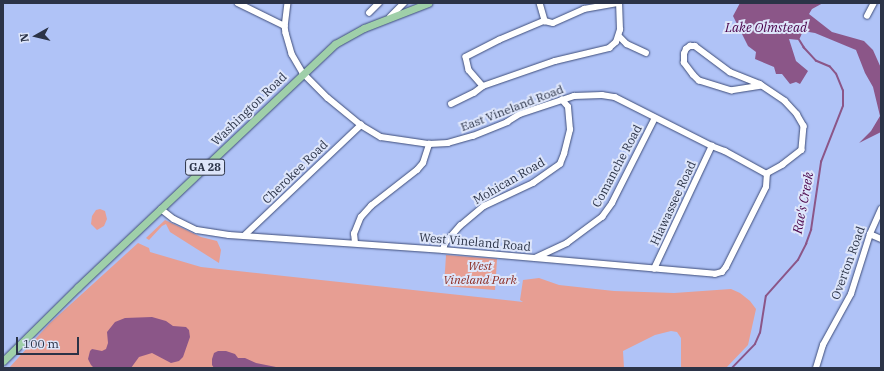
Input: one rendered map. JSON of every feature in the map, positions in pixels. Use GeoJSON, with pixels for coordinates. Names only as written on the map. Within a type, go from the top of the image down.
{"type":"FeatureCollection","features":[{"type":"Feature","properties":{"kind":"main road","name":"Washington Road"},"geometry":{"type":"LineString","coordinates":[[3,361],[78,287],[335,44],[364,28],[428,3]]}},
{"type":"Feature","properties":{"kind":"street"},"geometry":{"type":"LineString","coordinates":[[238,3],[285,26],[288,3]]}},
{"type":"Feature","properties":{"kind":"street"},"geometry":{"type":"LineString","coordinates":[[369,13],[379,3]]}},
{"type":"Feature","properties":{"kind":"street"},"geometry":{"type":"LineString","coordinates":[[390,17],[404,3]]}},
{"type":"Feature","properties":{"kind":"street"},"geometry":{"type":"LineString","coordinates":[[540,3],[545,21]]}},
{"type":"Feature","properties":{"kind":"street"},"geometry":{"type":"LineString","coordinates":[[451,104],[474,93],[483,86],[555,61],[609,48],[616,42],[619,36],[618,3],[584,9],[553,23],[545,21],[500,40],[466,57],[469,70],[483,86]]}},
{"type":"Feature","properties":{"kind":"street"},"geometry":{"type":"LineString","coordinates":[[867,16],[874,3]]}},
{"type":"Feature","properties":{"kind":"street","name":"East Vineland Road"},"geometry":{"type":"LineString","coordinates":[[285,26],[292,54],[303,73],[328,98],[361,125],[381,137],[429,144],[448,143],[473,136],[507,122],[520,114],[574,96],[588,94],[615,97],[712,146],[725,151],[767,174]]}},
{"type":"Feature","properties":{"kind":"street"},"geometry":{"type":"LineString","coordinates":[[619,36],[634,48],[646,53]]}},
{"type":"Feature","properties":{"kind":"street"},"geometry":{"type":"LineString","coordinates":[[762,86],[732,91],[699,81],[693,76],[684,63],[684,54],[686,49],[690,46],[695,46],[730,72],[762,86],[785,101],[797,114],[804,126],[802,150],[783,165],[767,174]]}},
{"type":"Feature","properties":{"kind":"street","name":"Mohican Road"},"geometry":{"type":"LineString","coordinates":[[443,250],[446,243],[460,226],[484,206],[533,183],[560,164],[570,130],[568,107],[562,100]]}},
{"type":"Feature","properties":{"kind":"street","name":"Comanche Road"},"geometry":{"type":"LineString","coordinates":[[534,258],[567,243],[602,217],[612,203],[655,118]]}},
{"type":"Feature","properties":{"kind":"street","name":"Cherokee Road"},"geometry":{"type":"LineString","coordinates":[[245,236],[361,125]]}},
{"type":"Feature","properties":{"kind":"street"},"geometry":{"type":"LineString","coordinates":[[355,244],[354,234],[361,217],[371,206],[417,170],[423,163],[429,144]]}},
{"type":"Feature","properties":{"kind":"street","name":"Hiawassee Road"},"geometry":{"type":"LineString","coordinates":[[654,268],[712,146]]}},
{"type":"Feature","properties":{"kind":"street","name":"West Vineland Road"},"geometry":{"type":"LineString","coordinates":[[161,209],[174,219],[197,230],[214,233],[443,250],[715,274],[722,272],[726,267],[766,187],[767,174]]}},
{"type":"Feature","properties":{"kind":"street","name":"Overton Road"},"geometry":{"type":"LineString","coordinates":[[816,368],[824,345],[851,294],[870,234],[881,209]]}},
{"type":"Feature","properties":{"kind":"street"},"geometry":{"type":"LineString","coordinates":[[870,234],[881,238]]}},
{"type":"Feature","properties":{"kind":"green space"},"geometry":{"type":"Polygon","coordinates":[[[100,209],[105,211],[107,219],[104,226],[97,230],[91,224],[92,216],[96,210],[100,209]]]}},
{"type":"Feature","properties":{"kind":"green space"},"geometry":{"type":"Polygon","coordinates":[[[165,220],[201,237],[217,241],[221,250],[219,263],[170,232],[166,224],[162,226],[149,240],[146,238],[165,220]]]}},
{"type":"Feature","properties":{"kind":"green space"},"geometry":{"type":"Polygon","coordinates":[[[138,243],[149,248],[150,252],[201,267],[523,302],[520,300],[523,280],[539,278],[559,285],[614,291],[674,293],[731,289],[740,293],[750,301],[756,309],[748,345],[726,368],[681,368],[681,338],[677,332],[671,331],[655,335],[623,351],[624,368],[9,368],[49,324],[138,243]]]}},
{"type":"Feature","properties":{"kind":"green space","name":"West Vineland Park"},"geometry":{"type":"Polygon","coordinates":[[[446,255],[497,259],[495,290],[444,286],[446,255]]]}},
{"type":"Feature","properties":{"kind":"water","name":"Lake Olmstead"},"geometry":{"type":"Polygon","coordinates":[[[740,3],[823,3],[812,9],[809,14],[832,32],[864,41],[873,50],[881,68],[881,132],[859,143],[871,131],[880,116],[873,87],[865,73],[856,50],[815,33],[803,31],[799,40],[789,39],[796,61],[808,71],[800,84],[796,82],[790,84],[782,74],[776,74],[774,67],[755,59],[756,52],[748,46],[733,16],[740,3]]]}},
{"type":"Feature","properties":{"kind":"water"},"geometry":{"type":"Polygon","coordinates":[[[152,317],[166,321],[173,326],[186,327],[189,330],[190,337],[183,357],[179,361],[171,363],[152,353],[139,357],[131,368],[94,368],[91,365],[88,359],[90,351],[92,349],[102,351],[106,349],[108,343],[107,332],[115,322],[125,318],[152,317]]]}},
{"type":"Feature","properties":{"kind":"water"},"geometry":{"type":"Polygon","coordinates":[[[218,351],[226,351],[235,354],[238,358],[245,358],[256,363],[281,368],[214,368],[212,365],[212,359],[214,353],[218,351]]]}},
{"type":"Feature","properties":{"kind":"waterway","name":"Rae's Creek"},"geometry":{"type":"LineString","coordinates":[[732,368],[755,344],[760,333],[766,296],[798,260],[806,244],[811,230],[821,162],[843,106],[843,91],[836,74],[830,67],[816,61],[799,40]]}}]}
